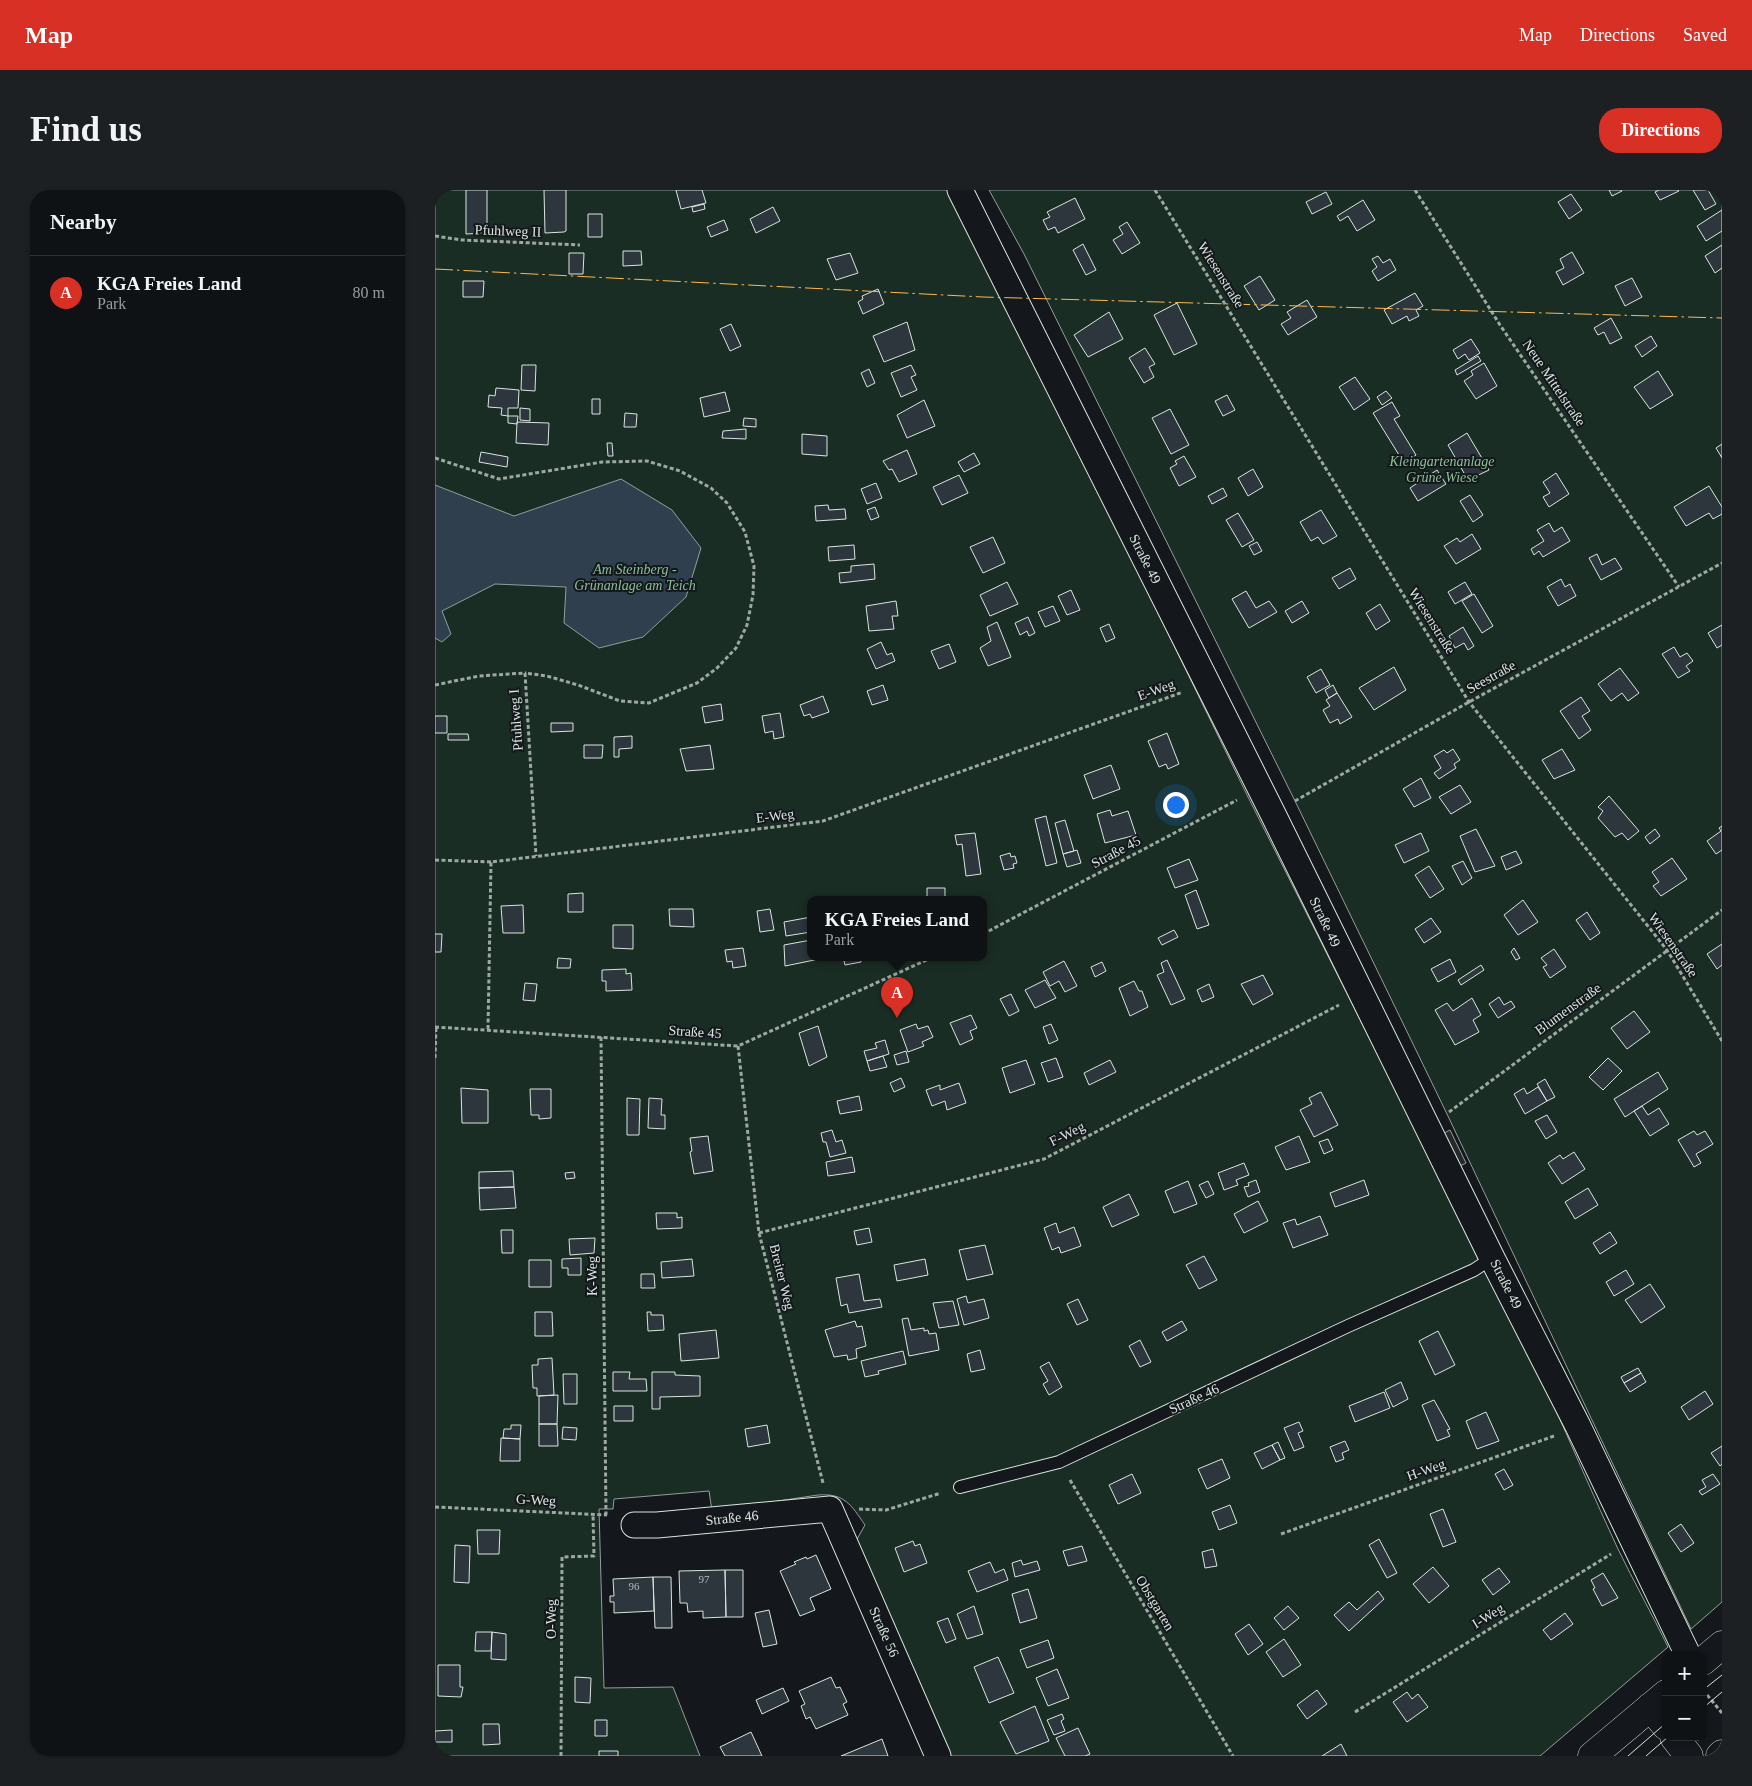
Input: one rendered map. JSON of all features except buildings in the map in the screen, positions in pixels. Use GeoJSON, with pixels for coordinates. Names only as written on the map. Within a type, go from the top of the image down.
{"type":"FeatureCollection","features":[{"type":"Feature","properties":{"kind":"main road"},"geometry":{"type":"LineString","coordinates":[[1707,1658],[1722,1645]]}},
{"type":"Feature","properties":{"kind":"main road"},"geometry":{"type":"LineString","coordinates":[[1592,1756],[1661,1709]]}},
{"type":"Feature","properties":{"kind":"main road"},"geometry":{"type":"LineString","coordinates":[[1678,1741],[1689,1756]]}},
{"type":"Feature","properties":{"kind":"street","name":"Straße 49"},"geometry":{"type":"LineString","coordinates":[[960,190],[1273,814],[1492,1258],[1578,1426],[1686,1651]]}},
{"type":"Feature","properties":{"kind":"street","name":"Straße 46"},"geometry":{"type":"LineString","coordinates":[[634,1525],[657,1525],[830,1509]]}},
{"type":"Feature","properties":{"kind":"street","name":"Straße 56"},"geometry":{"type":"LineString","coordinates":[[830,1509],[938,1756]]}},
{"type":"Feature","properties":{"kind":"lane","name":"Straße 46"},"geometry":{"type":"LineString","coordinates":[[960,1487],[1059,1462],[1348,1326],[1474,1270],[1492,1258]]}},
{"type":"Feature","properties":{"kind":"path","name":"Wiesenstraße"},"geometry":{"type":"LineString","coordinates":[[1155,190],[1469,702],[1667,950],[1722,1041]]}},
{"type":"Feature","properties":{"kind":"path","name":"Neue Mittelstraße"},"geometry":{"type":"LineString","coordinates":[[1415,190],[1500,325],[1679,587]]}},
{"type":"Feature","properties":{"kind":"path","name":"Pfuhlweg II"},"geometry":{"type":"LineString","coordinates":[[435,236],[462,240],[579,245]]}},
{"type":"Feature","properties":{"kind":"path"},"geometry":{"type":"LineString","coordinates":[[435,458],[499,479],[602,462],[647,461],[680,471],[711,488],[727,503],[745,532],[754,566],[753,595],[747,625],[736,648],[717,668],[697,683],[649,703],[620,701],[579,685],[547,676],[525,673]]}},
{"type":"Feature","properties":{"kind":"path","name":"Seestraße"},"geometry":{"type":"LineString","coordinates":[[1273,814],[1469,702],[1722,563]]}},
{"type":"Feature","properties":{"kind":"path","name":"Pfuhlweg I"},"geometry":{"type":"LineString","coordinates":[[435,685],[479,676],[525,673],[536,856]]}},
{"type":"Feature","properties":{"kind":"path","name":"E-Weg"},"geometry":{"type":"LineString","coordinates":[[435,860],[491,862],[823,821],[1195,688],[1207,682]]}},
{"type":"Feature","properties":{"kind":"path","name":"Straße 45"},"geometry":{"type":"LineString","coordinates":[[987,932],[1260,789]]}},
{"type":"Feature","properties":{"kind":"path"},"geometry":{"type":"LineString","coordinates":[[488,1029],[491,862]]}},
{"type":"Feature","properties":{"kind":"path","name":"Blumenstraße"},"geometry":{"type":"LineString","coordinates":[[1427,1126],[1447,1114],[1722,910]]}},
{"type":"Feature","properties":{"kind":"path","name":"Straße 45"},"geometry":{"type":"LineString","coordinates":[[435,1027],[738,1046],[924,961]]}},
{"type":"Feature","properties":{"kind":"path","name":"F-Weg"},"geometry":{"type":"LineString","coordinates":[[759,1232],[1044,1159],[1321,1015],[1360,992]]}},
{"type":"Feature","properties":{"kind":"path"},"geometry":{"type":"LineString","coordinates":[[435,1027],[435,1058]]}},
{"type":"Feature","properties":{"kind":"path","name":"K-Weg"},"geometry":{"type":"LineString","coordinates":[[601,1037],[606,1515]]}},
{"type":"Feature","properties":{"kind":"path","name":"Breiter Weg"},"geometry":{"type":"LineString","coordinates":[[738,1046],[759,1232],[830,1509]]}},
{"type":"Feature","properties":{"kind":"path","name":"H-Weg"},"geometry":{"type":"LineString","coordinates":[[1281,1534],[1566,1432],[1578,1426]]}},
{"type":"Feature","properties":{"kind":"path","name":"Obstgarten"},"geometry":{"type":"LineString","coordinates":[[1059,1462],[1233,1756]]}},
{"type":"Feature","properties":{"kind":"path"},"geometry":{"type":"LineString","coordinates":[[886,1510],[960,1487]]}},
{"type":"Feature","properties":{"kind":"path","name":"G-Weg"},"geometry":{"type":"LineString","coordinates":[[435,1507],[606,1515],[634,1525]]}},
{"type":"Feature","properties":{"kind":"path","name":"O-Weg"},"geometry":{"type":"LineString","coordinates":[[561,1756],[562,1557],[594,1556],[593,1514]]}},
{"type":"Feature","properties":{"kind":"path","name":"I-Weg"},"geometry":{"type":"LineString","coordinates":[[1355,1712],[1633,1541]]}},
{"type":"Feature","properties":{"kind":"path"},"geometry":{"type":"LineString","coordinates":[[1707,1695],[1722,1712]]}},
{"type":"Feature","properties":{"kind":"green space","name":"Am Steinberg - Grünanlage am Teich"},"geometry":{"type":"Polygon","coordinates":[[[435,190],[947,190],[971,230],[1247,795],[1472,1242],[1531,1355],[1618,1549],[1668,1647],[1540,1756],[949,1756],[856,1541],[865,1525],[851,1506],[841,1498],[818,1495],[712,1511],[709,1491],[614,1499],[613,1509],[599,1509],[604,1688],[673,1687],[700,1756],[435,1756],[435,190]]]}},
{"type":"Feature","properties":{"kind":"green space","name":"Kleingartenanlage Grüne Wiese"},"geometry":{"type":"Polygon","coordinates":[[[989,190],[1722,190],[1722,1602],[1691,1629],[1447,1114],[1295,801],[1024,254],[989,190]]]}},
{"type":"Feature","properties":{"kind":"shaded area"},"geometry":{"type":"Polygon","coordinates":[[[1450,1130],[1466,1163],[1458,1167],[1442,1134],[1450,1130]]]}},
{"type":"Feature","properties":{"kind":"water"},"geometry":{"type":"Polygon","coordinates":[[[621,479],[672,510],[701,548],[686,597],[643,637],[599,648],[564,623],[566,587],[495,584],[442,611],[451,634],[442,642],[435,638],[435,485],[514,516],[621,479]]]}},
{"type":"Feature","properties":{"kind":"tram line"},"geometry":{"type":"LineString","coordinates":[[1707,1687],[1722,1675]]}},
{"type":"Feature","properties":{"kind":"tram line"},"geometry":{"type":"LineString","coordinates":[[1707,1705],[1722,1692]]}},
{"type":"Feature","properties":{"kind":"tram line"},"geometry":{"type":"LineString","coordinates":[[1628,1756],[1662,1726]]}},
{"type":"Feature","properties":{"kind":"tram line"},"geometry":{"type":"LineString","coordinates":[[1646,1756],[1663,1741]]}},
{"type":"Feature","properties":{"kind":"power"},"geometry":{"type":"LineString","coordinates":[[435,269],[983,297],[1722,318]]}},
{"type":"Feature","properties":{"kind":"place","name":"KGA Freies Land"},"geometry":{"type":"Point","coordinates":[897,1018]}}]}
